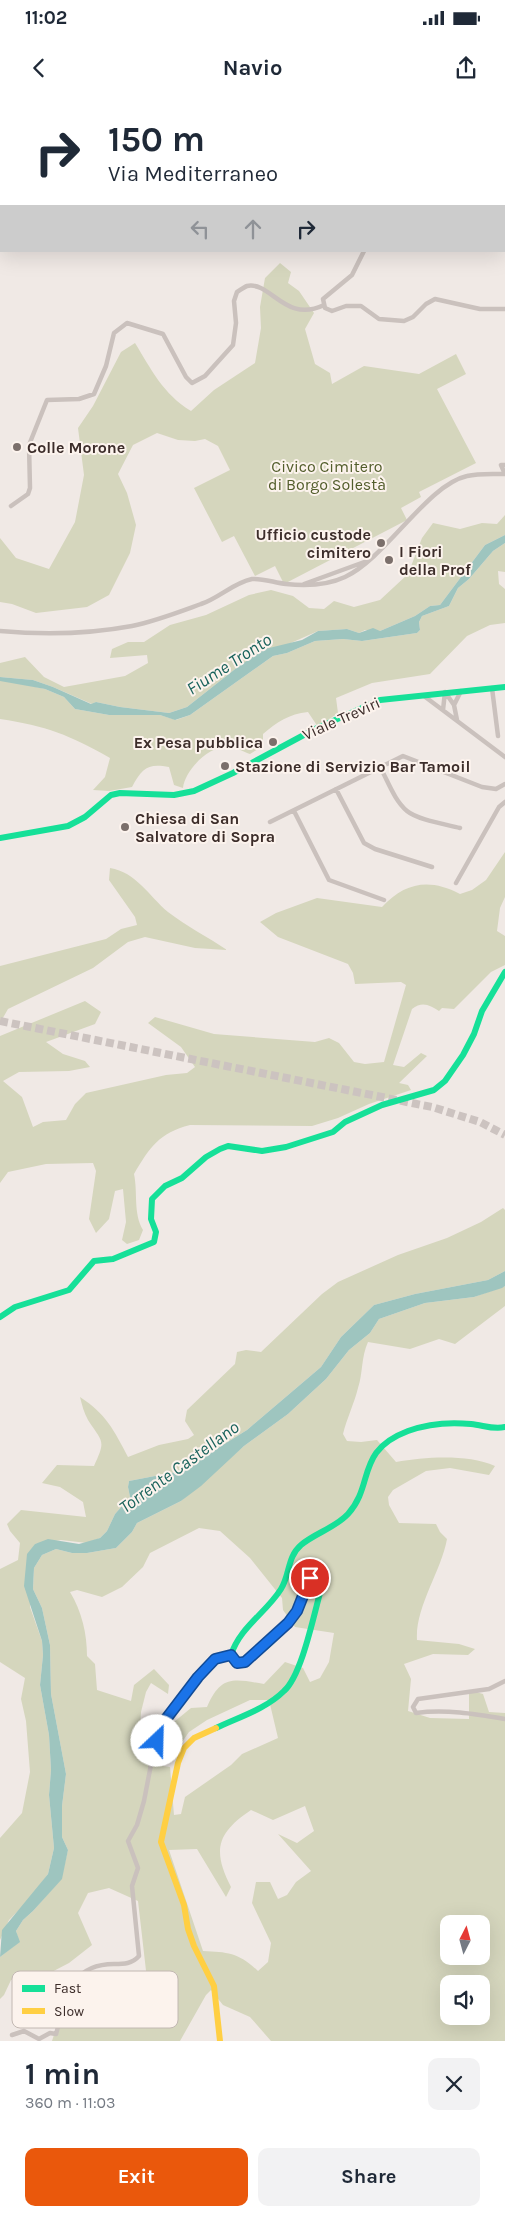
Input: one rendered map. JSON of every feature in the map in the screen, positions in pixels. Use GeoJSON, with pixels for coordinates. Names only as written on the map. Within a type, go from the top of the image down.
{"type":"FeatureCollection","features":[{"type":"Feature","properties":{"kind":"street"},"geometry":{"type":"LineString","coordinates":[[364,252],[352,275],[323,299],[325,308],[332,311],[346,306],[361,306],[379,320],[404,321],[413,317],[434,299],[480,309],[505,310]]}},
{"type":"Feature","properties":{"kind":"street"},"geometry":{"type":"LineString","coordinates":[[11,506],[28,494],[30,488],[29,445],[47,400],[80,399],[94,394],[106,366],[114,332],[127,323],[163,334],[186,377],[192,383],[205,376],[233,345],[236,323],[234,301],[237,292],[247,286],[258,287],[282,303],[302,311],[314,310],[324,305]]}},
{"type":"Feature","properties":{"kind":"street"},"geometry":{"type":"LineString","coordinates":[[0,631],[22,633],[92,632],[134,626],[207,602],[238,584],[254,579],[302,584],[325,583],[346,577],[370,560],[445,488],[466,476],[505,474],[501,465],[505,465]]}},
{"type":"Feature","properties":{"kind":"street"},"geometry":{"type":"LineString","coordinates":[[302,584],[370,560]]}},
{"type":"Feature","properties":{"kind":"street"},"geometry":{"type":"LineString","coordinates":[[322,577],[325,583]]}},
{"type":"Feature","properties":{"kind":"street"},"geometry":{"type":"LineString","coordinates":[[498,736],[500,686]]}},
{"type":"Feature","properties":{"kind":"street","name":"Viale Treviri"},"geometry":{"type":"LineString","coordinates":[[0,838],[68,826],[85,817],[110,795],[120,793],[167,795],[190,792],[233,773],[315,728],[380,700],[500,686]]}},
{"type":"Feature","properties":{"kind":"street"},"geometry":{"type":"LineString","coordinates":[[454,705],[461,691]]}},
{"type":"Feature","properties":{"kind":"street"},"geometry":{"type":"LineString","coordinates":[[445,692],[454,705],[457,721]]}},
{"type":"Feature","properties":{"kind":"street"},"geometry":{"type":"LineString","coordinates":[[443,710],[445,692]]}},
{"type":"Feature","properties":{"kind":"street"},"geometry":{"type":"LineString","coordinates":[[421,694],[505,756]]}},
{"type":"Feature","properties":{"kind":"street"},"geometry":{"type":"LineString","coordinates":[[270,822],[403,756],[449,776],[482,786],[496,789],[505,784]]}},
{"type":"Feature","properties":{"kind":"street"},"geometry":{"type":"LineString","coordinates":[[380,767],[395,796],[407,812],[434,822],[460,828]]}},
{"type":"Feature","properties":{"kind":"street"},"geometry":{"type":"LineString","coordinates":[[336,789],[364,843],[375,849],[432,866]]}},
{"type":"Feature","properties":{"kind":"street"},"geometry":{"type":"LineString","coordinates":[[456,883],[499,807],[505,802]]}},
{"type":"Feature","properties":{"kind":"street"},"geometry":{"type":"LineString","coordinates":[[294,811],[330,880],[384,900]]}},
{"type":"Feature","properties":{"kind":"street"},"geometry":{"type":"LineString","coordinates":[[0,1317],[28,1303],[67,1291],[74,1286],[94,1261],[113,1259],[134,1252],[154,1242],[156,1232],[151,1219],[152,1199],[165,1186],[182,1178],[206,1157],[220,1149],[228,1146],[262,1151],[286,1146],[333,1132],[345,1122],[382,1105],[434,1090],[445,1081],[463,1055],[474,1034],[482,1011],[505,972]]}},
{"type":"Feature","properties":{"kind":"street"},"geometry":{"type":"LineString","coordinates":[[231,1655],[237,1641],[282,1587],[292,1553],[301,1545],[347,1516],[355,1505],[368,1465],[386,1444],[407,1432],[441,1425],[473,1424],[490,1428],[505,1427]]}},
{"type":"Feature","properties":{"kind":"street"},"geometry":{"type":"LineString","coordinates":[[220,2041],[214,1986],[188,1929],[184,1905],[161,1842],[161,1834],[169,1809],[173,1780],[189,1742],[277,1700],[292,1683],[323,1582],[321,1576],[315,1574],[311,1576],[297,1611],[288,1623],[250,1660],[237,1663],[231,1655]]}},
{"type":"Feature","properties":{"kind":"street"},"geometry":{"type":"LineString","coordinates":[[88,1971],[98,1965],[126,1964],[139,1956],[132,1886],[138,1868],[128,1841],[144,1801],[154,1749],[166,1719],[198,1677],[215,1659],[231,1655]]}},
{"type":"Feature","properties":{"kind":"street"},"geometry":{"type":"LineString","coordinates":[[505,1681],[489,1689],[418,1699],[413,1707],[416,1713],[443,1710],[505,1718]]}},
{"type":"Feature","properties":{"kind":"street"},"geometry":{"type":"LineString","coordinates":[[12,2035],[24,2031],[38,2039],[50,2033],[56,2034],[58,2028]]}},
{"type":"Feature","properties":{"kind":"green space","name":"Civico Cimitero di Borgo Solestà"},"geometry":{"type":"Polygon","coordinates":[[[280,263],[291,272],[288,283],[299,291],[314,313],[305,329],[315,364],[330,373],[332,384],[364,366],[419,374],[456,354],[466,374],[437,389],[476,463],[419,492],[421,497],[401,508],[407,520],[284,584],[275,566],[255,576],[234,536],[222,542],[194,488],[230,470],[218,446],[205,439],[195,441],[178,440],[157,433],[133,445],[118,474],[127,493],[136,525],[130,553],[109,595],[87,607],[36,613],[12,604],[0,602],[0,538],[16,558],[49,569],[75,522],[84,475],[78,428],[93,406],[121,352],[135,343],[165,389],[191,411],[214,390],[255,363],[261,328],[260,307],[265,278],[280,263]]]}},
{"type":"Feature","properties":{"kind":"green space"},"geometry":{"type":"Polygon","coordinates":[[[505,515],[505,535],[485,545],[440,605],[430,606],[415,616],[380,631],[365,630],[359,633],[347,629],[318,631],[239,666],[187,707],[169,713],[96,702],[92,704],[33,680],[0,677],[0,663],[25,657],[44,677],[64,687],[125,676],[148,663],[147,655],[110,658],[112,649],[128,642],[144,642],[170,625],[206,615],[249,595],[271,590],[293,596],[309,608],[324,609],[334,601],[354,607],[380,600],[408,574],[422,538],[433,523],[460,529],[482,523],[497,524],[505,515]]]}},
{"type":"Feature","properties":{"kind":"green space"},"geometry":{"type":"Polygon","coordinates":[[[505,543],[505,572],[498,571],[499,584],[505,589],[505,623],[490,625],[467,636],[430,674],[372,683],[336,698],[338,713],[318,727],[308,712],[301,713],[278,722],[263,734],[263,746],[250,754],[231,747],[216,749],[208,753],[189,773],[183,788],[174,785],[169,767],[156,766],[146,768],[132,787],[109,791],[93,790],[105,777],[110,758],[57,732],[0,719],[0,681],[4,680],[45,689],[64,697],[75,709],[109,715],[160,715],[176,720],[190,715],[273,656],[287,653],[315,641],[343,639],[362,641],[417,633],[420,630],[419,622],[422,616],[449,606],[458,588],[469,579],[493,551],[505,543]]]}},
{"type":"Feature","properties":{"kind":"green space"},"geometry":{"type":"Polygon","coordinates":[[[505,852],[505,897],[500,908],[497,931],[505,936],[505,965],[491,972],[454,1009],[442,1008],[439,1011],[429,1006],[419,1005],[412,1009],[393,1065],[404,1067],[421,1053],[427,1056],[399,1083],[408,1085],[411,1090],[312,1126],[190,1125],[170,1132],[156,1142],[134,1174],[138,1217],[143,1230],[139,1240],[127,1244],[122,1240],[126,1222],[123,1189],[115,1191],[109,1219],[96,1233],[89,1219],[96,1171],[93,1163],[46,1164],[8,1172],[0,1183],[0,1036],[85,1001],[101,1012],[95,1024],[46,1042],[63,1054],[85,1061],[90,1067],[69,1071],[19,1072],[3,1081],[22,1097],[33,1127],[43,1122],[66,1120],[75,1104],[86,1093],[166,1075],[187,1073],[195,1067],[181,1047],[148,1023],[155,1017],[214,1034],[315,1042],[329,1038],[339,1043],[354,1062],[365,1064],[384,1062],[406,985],[401,982],[355,984],[353,973],[348,964],[278,937],[260,922],[276,913],[317,898],[382,907],[400,892],[418,885],[428,884],[460,894],[472,890],[486,880],[505,852]]]}},
{"type":"Feature","properties":{"kind":"green space"},"geometry":{"type":"Polygon","coordinates":[[[110,868],[119,870],[135,879],[168,912],[227,950],[195,948],[145,937],[128,942],[93,968],[8,1009],[0,1023],[0,966],[106,939],[121,929],[137,925],[135,917],[109,880],[110,868]]]}},
{"type":"Feature","properties":{"kind":"green space"},"geometry":{"type":"Polygon","coordinates":[[[503,1208],[505,1210],[505,1271],[488,1280],[415,1294],[374,1305],[341,1337],[321,1367],[247,1430],[181,1471],[129,1481],[130,1497],[115,1514],[107,1531],[100,1538],[87,1543],[61,1540],[35,1544],[30,1607],[42,1641],[43,1655],[40,1685],[49,1735],[51,1770],[49,1795],[54,1848],[48,1874],[26,1903],[9,1920],[0,1940],[0,1838],[22,1813],[30,1772],[26,1721],[21,1699],[25,1678],[0,1662],[0,1569],[18,1560],[20,1543],[7,1524],[21,1510],[86,1517],[83,1502],[60,1487],[42,1483],[57,1465],[94,1466],[98,1458],[101,1446],[100,1438],[83,1409],[80,1397],[103,1416],[128,1457],[159,1445],[188,1439],[194,1435],[185,1421],[187,1410],[235,1364],[237,1352],[246,1350],[261,1352],[322,1294],[338,1282],[398,1255],[447,1238],[481,1222],[503,1208]]]}},
{"type":"Feature","properties":{"kind":"green space"},"geometry":{"type":"Polygon","coordinates":[[[505,1286],[505,1306],[455,1344],[439,1339],[410,1349],[368,1342],[364,1353],[360,1382],[343,1434],[347,1441],[377,1440],[396,1462],[433,1458],[459,1458],[484,1462],[495,1466],[489,1475],[450,1468],[426,1471],[393,1490],[388,1497],[389,1505],[399,1523],[436,1524],[440,1532],[447,1539],[440,1564],[420,1615],[417,1640],[459,1644],[475,1649],[468,1655],[433,1654],[404,1664],[411,1679],[408,1711],[430,1718],[469,1719],[469,1690],[483,1694],[489,1712],[505,1713],[505,2041],[271,2041],[250,2017],[223,2005],[211,1990],[206,1995],[180,2041],[52,2041],[56,2028],[178,2028],[178,1971],[146,1971],[138,1901],[109,1888],[88,1893],[78,1913],[92,1945],[69,1963],[54,1971],[12,1971],[12,1980],[0,1999],[0,1957],[19,1942],[16,1931],[23,1920],[61,1879],[68,1850],[62,1837],[62,1806],[66,1774],[51,1694],[50,1645],[42,1608],[33,1589],[34,1568],[42,1555],[56,1549],[72,1553],[87,1553],[116,1548],[132,1532],[137,1523],[181,1501],[244,1446],[288,1414],[326,1379],[349,1350],[370,1333],[379,1319],[425,1303],[474,1297],[505,1286]],[[199,1528],[150,1553],[143,1567],[122,1587],[102,1597],[77,1590],[70,1592],[78,1607],[83,1623],[87,1656],[95,1664],[97,1690],[131,1701],[134,1685],[154,1669],[169,1685],[168,1694],[151,1683],[146,1692],[141,1712],[140,1728],[134,1745],[138,1759],[149,1764],[170,1767],[174,1815],[181,1814],[185,1797],[231,1765],[242,1754],[278,1738],[269,1700],[250,1700],[207,1720],[189,1732],[170,1759],[155,1758],[160,1742],[169,1726],[191,1708],[207,1707],[217,1689],[223,1684],[244,1681],[264,1684],[285,1662],[303,1668],[310,1682],[320,1678],[329,1662],[334,1633],[295,1627],[283,1610],[282,1598],[250,1558],[220,1531],[199,1528]],[[305,1806],[273,1820],[251,1810],[240,1818],[231,1827],[221,1843],[221,1863],[231,1887],[226,1897],[197,1849],[169,1850],[203,1951],[219,1952],[239,1957],[258,1971],[268,1962],[271,1943],[252,1903],[256,1882],[270,1882],[278,1899],[287,1895],[296,1882],[311,1871],[278,1834],[297,1843],[314,1831],[305,1806]]]}},
{"type":"Feature","properties":{"kind":"water"},"geometry":{"type":"Polygon","coordinates":[[[505,535],[505,543],[493,551],[469,579],[458,588],[449,606],[422,616],[419,622],[420,630],[417,633],[362,641],[343,639],[315,641],[287,653],[273,656],[190,715],[175,720],[160,715],[109,715],[75,709],[64,697],[45,689],[0,681],[0,677],[33,680],[91,704],[96,702],[169,713],[187,707],[239,666],[265,649],[302,640],[318,631],[347,629],[359,633],[373,628],[380,631],[415,616],[430,606],[440,605],[485,545],[505,535]]]}},
{"type":"Feature","properties":{"kind":"water"},"geometry":{"type":"Polygon","coordinates":[[[505,1271],[505,1286],[502,1288],[474,1297],[425,1303],[379,1319],[370,1333],[349,1350],[326,1379],[288,1414],[244,1446],[201,1486],[181,1501],[137,1523],[132,1532],[116,1548],[87,1553],[72,1553],[56,1549],[42,1555],[34,1568],[33,1589],[42,1608],[50,1645],[51,1694],[66,1774],[62,1806],[62,1837],[68,1850],[62,1879],[23,1920],[16,1931],[20,1942],[0,1957],[2,1930],[48,1874],[54,1848],[49,1795],[51,1770],[49,1735],[40,1685],[43,1655],[42,1641],[24,1586],[27,1554],[35,1544],[48,1539],[79,1544],[100,1538],[107,1531],[115,1514],[130,1497],[129,1481],[181,1471],[247,1430],[321,1367],[341,1337],[374,1305],[415,1294],[488,1280],[505,1271]]]}},
{"type":"Feature","properties":{"kind":"tunnel"},"geometry":{"type":"LineString","coordinates":[[0,1021],[432,1107],[480,1122],[505,1135]]}},
{"type":"Feature","properties":{"kind":"traffic: fast"},"geometry":{"type":"LineString","coordinates":[[0,838],[68,826],[85,817],[111,795],[120,793],[174,795],[194,791],[233,773],[315,729],[380,700],[505,687]]}},
{"type":"Feature","properties":{"kind":"traffic: fast"},"geometry":{"type":"LineString","coordinates":[[0,1317],[15,1307],[69,1290],[94,1261],[113,1259],[154,1242],[156,1232],[151,1219],[152,1199],[165,1186],[182,1178],[206,1157],[220,1149],[228,1146],[262,1151],[286,1147],[333,1132],[345,1122],[382,1105],[434,1090],[445,1081],[463,1055],[474,1034],[482,1011],[505,972]]}},
{"type":"Feature","properties":{"kind":"traffic: fast"},"geometry":{"type":"LineString","coordinates":[[216,1728],[269,1703],[291,1683],[303,1656],[323,1582],[319,1574],[311,1576],[298,1609],[272,1642],[255,1655],[237,1663],[231,1655],[240,1636],[281,1589],[296,1550],[343,1519],[356,1503],[368,1469],[380,1448],[391,1439],[408,1431],[431,1425],[463,1423],[492,1428],[505,1427]]}},
{"type":"Feature","properties":{"kind":"traffic: slow"},"geometry":{"type":"LineString","coordinates":[[216,1728],[194,1738],[184,1748],[178,1763],[161,1842],[184,1905],[188,1929],[194,1946],[214,1986],[220,2041]]}},
{"type":"Feature","properties":{"kind":"place","name":"Colle Morone"},"geometry":{"type":"Point","coordinates":[17,447]}},
{"type":"Feature","properties":{"kind":"place","name":"Ufficio custode cimitero"},"geometry":{"type":"Point","coordinates":[381,543]}},
{"type":"Feature","properties":{"kind":"place","name":"I Fiori della Prof"},"geometry":{"type":"Point","coordinates":[389,560]}},
{"type":"Feature","properties":{"kind":"place","name":"Ex Pesa pubblica"},"geometry":{"type":"Point","coordinates":[273,742]}},
{"type":"Feature","properties":{"kind":"place","name":"Stazione di Servizio Bar Tamoil"},"geometry":{"type":"Point","coordinates":[225,766]}},
{"type":"Feature","properties":{"kind":"place","name":"Chiesa di San Salvatore di Sopra"},"geometry":{"type":"Point","coordinates":[125,827]}},
{"type":"Feature","properties":{"kind":"route"},"geometry":{"type":"LineString","coordinates":[[157,1741],[166,1719],[198,1677],[208,1669],[215,1659],[231,1655],[237,1663],[241,1664],[250,1660],[288,1623],[303,1599],[310,1578]]}},
{"type":"Feature","properties":{"kind":"water label","name":"Fiume Tronto"},"geometry":{"type":"Point","coordinates":[229,664]}},
{"type":"Feature","properties":{"kind":"water label","name":"Torrente Castellano"},"geometry":{"type":"Point","coordinates":[179,1467]}}]}
